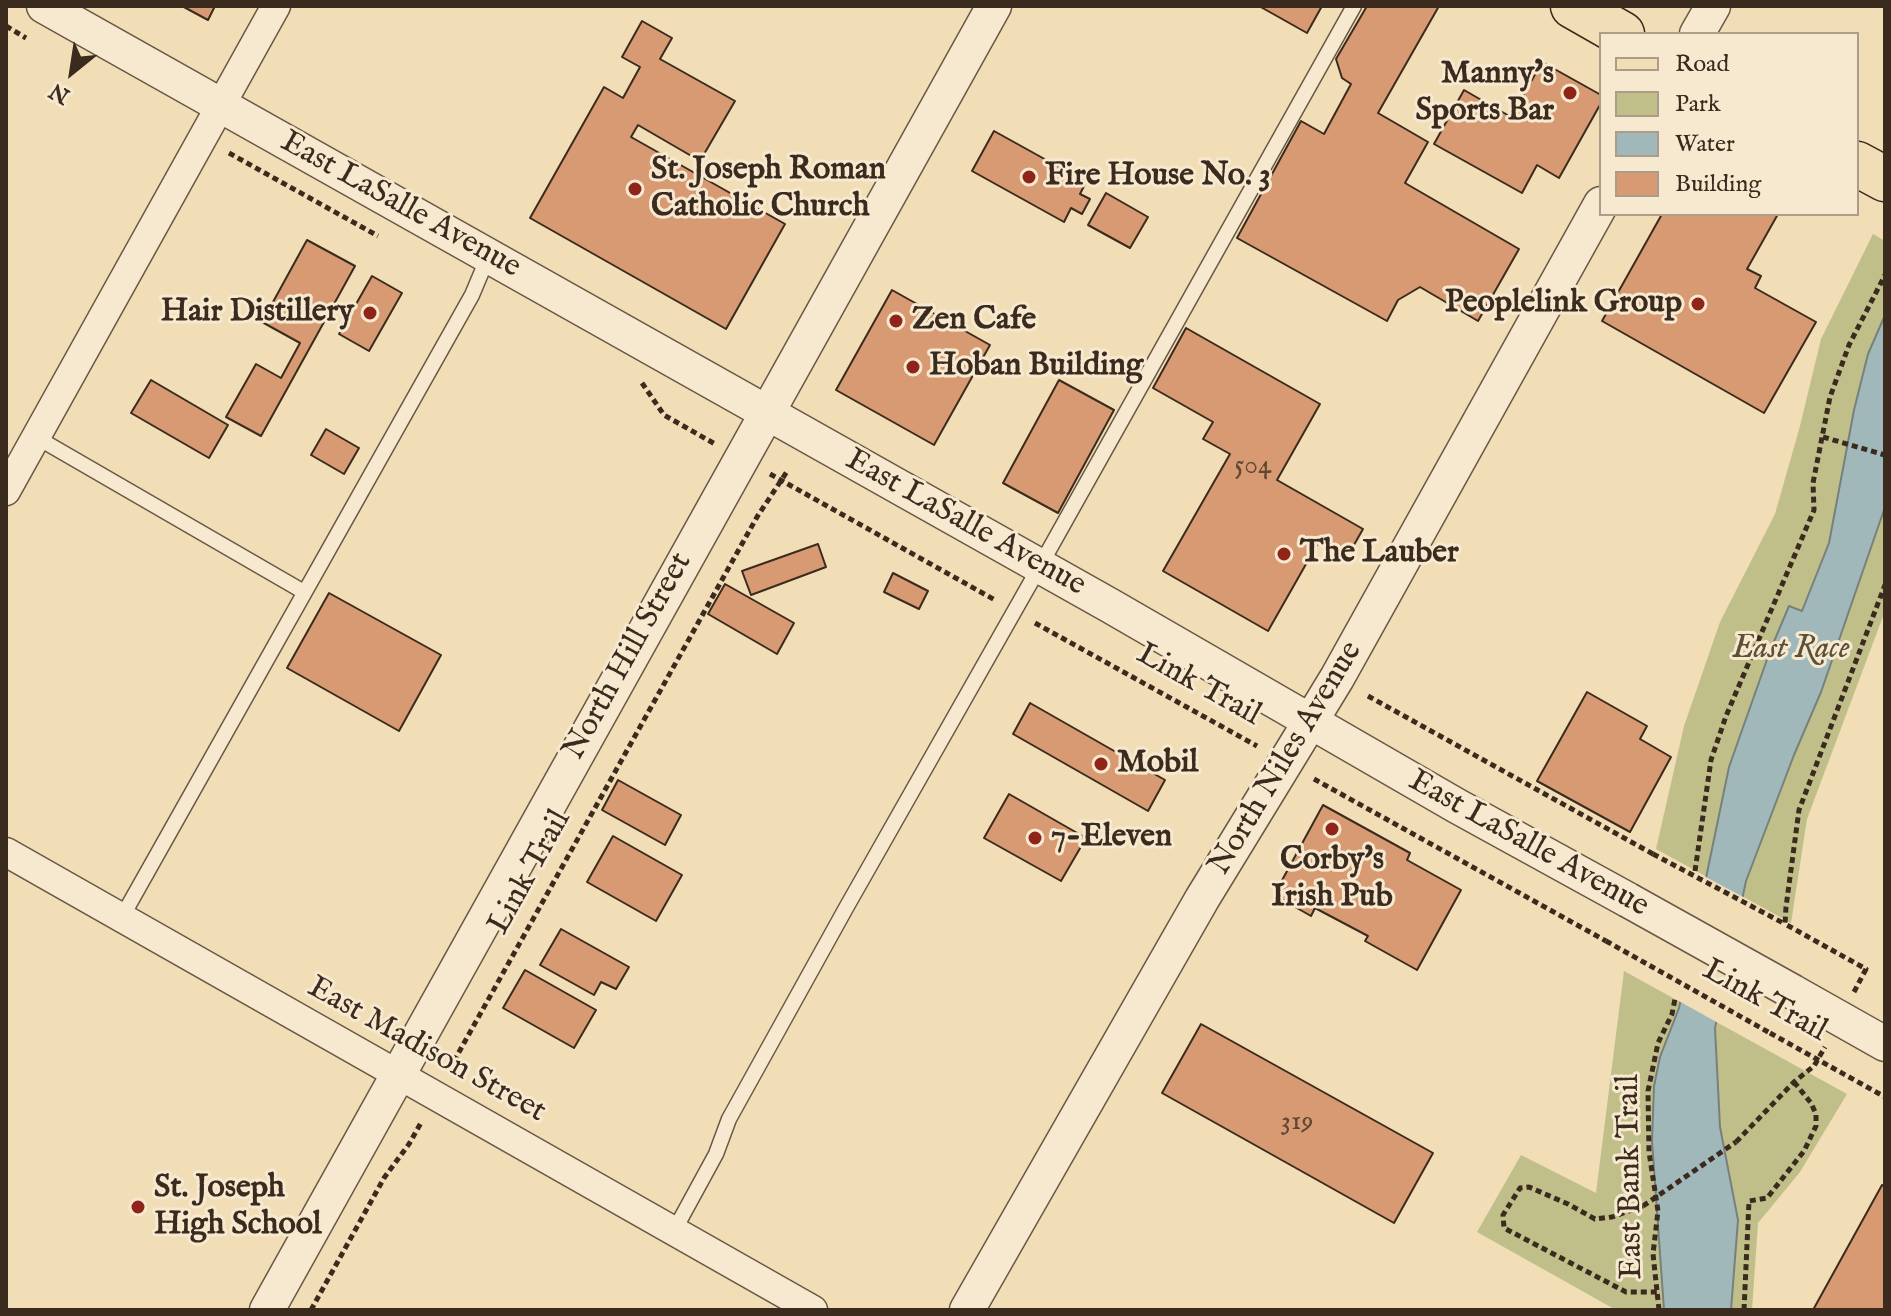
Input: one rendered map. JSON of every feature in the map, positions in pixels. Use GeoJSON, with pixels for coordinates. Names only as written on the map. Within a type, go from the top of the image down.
{"type":"FeatureCollection","features":[{"type":"Feature","properties":{"kind":"main road"},"geometry":{"type":"LineString","coordinates":[[1573,6],[1618,32]]}},
{"type":"Feature","properties":{"kind":"street","name":"East LaSalle Avenue"},"geometry":{"type":"LineString","coordinates":[[44,6],[1885,1044]]}},
{"type":"Feature","properties":{"kind":"street"},"geometry":{"type":"LineString","coordinates":[[6,491],[276,6]]}},
{"type":"Feature","properties":{"kind":"street","name":"North Hill Street"},"geometry":{"type":"LineString","coordinates":[[267,1310],[994,6]]}},
{"type":"Feature","properties":{"kind":"street"},"geometry":{"type":"LineString","coordinates":[[1698,32],[1713,6]]}},
{"type":"Feature","properties":{"kind":"street","name":"North Niles Avenue"},"geometry":{"type":"LineString","coordinates":[[967,1310],[1202,899],[1311,722],[1599,208]]}},
{"type":"Feature","properties":{"kind":"street","name":"East Madison Street"},"geometry":{"type":"LineString","coordinates":[[6,852],[813,1310]]}},
{"type":"Feature","properties":{"kind":"lane"},"geometry":{"type":"LineString","coordinates":[[674,1231],[716,1154],[736,1106],[1354,6]]}},
{"type":"Feature","properties":{"kind":"lane"},"geometry":{"type":"LineString","coordinates":[[122,917],[472,295],[489,256]]}},
{"type":"Feature","properties":{"kind":"lane"},"geometry":{"type":"LineString","coordinates":[[36,437],[304,592]]}},
{"type":"Feature","properties":{"kind":"path"},"geometry":{"type":"LineString","coordinates":[[6,26],[33,42]]}},
{"type":"Feature","properties":{"kind":"path"},"geometry":{"type":"LineString","coordinates":[[203,138],[380,238]]}},
{"type":"Feature","properties":{"kind":"path"},"geometry":{"type":"LineString","coordinates":[[1695,871],[1711,760],[1726,716],[1814,510],[1813,483],[1830,397],[1849,345],[1885,275]]}},
{"type":"Feature","properties":{"kind":"path"},"geometry":{"type":"LineString","coordinates":[[629,376],[642,383],[664,415],[713,443]]}},
{"type":"Feature","properties":{"kind":"path"},"geometry":{"type":"LineString","coordinates":[[1823,437],[1885,455]]}},
{"type":"Feature","properties":{"kind":"path","name":"Link Trail"},"geometry":{"type":"LineString","coordinates":[[443,1081],[757,517],[788,470]]}},
{"type":"Feature","properties":{"kind":"path","name":"Link Trail"},"geometry":{"type":"LineString","coordinates":[[774,477],[1885,1097]]}},
{"type":"Feature","properties":{"kind":"path"},"geometry":{"type":"LineString","coordinates":[[1785,924],[1799,810],[1885,585]]}},
{"type":"Feature","properties":{"kind":"path"},"geometry":{"type":"LineString","coordinates":[[1368,696],[1866,969]]}},
{"type":"Feature","properties":{"kind":"path","name":"East Bank Trail"},"geometry":{"type":"LineString","coordinates":[[1659,1310],[1653,1254],[1658,1211],[1649,1152],[1648,1091],[1658,1043],[1672,1014],[1675,999]]}},
{"type":"Feature","properties":{"kind":"path"},"geometry":{"type":"LineString","coordinates":[[1658,1292],[1626,1292],[1504,1228],[1503,1215],[1520,1188],[1529,1187],[1595,1219],[1612,1217],[1643,1206],[1736,1142],[1818,1060]]}},
{"type":"Feature","properties":{"kind":"path"},"geometry":{"type":"LineString","coordinates":[[1744,1310],[1749,1201],[1767,1198],[1804,1151],[1816,1126],[1816,1114],[1811,1103],[1794,1082]]}},
{"type":"Feature","properties":{"kind":"path"},"geometry":{"type":"LineString","coordinates":[[311,1310],[384,1178],[426,1114]]}},
{"type":"Feature","properties":{"kind":"green space","name":"East Race"},"geometry":{"type":"Polygon","coordinates":[[[1873,234],[1885,241],[1885,611],[1807,819],[1791,923],[1656,849],[1684,726],[1720,622],[1775,514],[1821,339],[1873,234]]]}},
{"type":"Feature","properties":{"kind":"green space"},"geometry":{"type":"Polygon","coordinates":[[[1624,971],[1847,1094],[1800,1172],[1758,1223],[1752,1310],[1616,1310],[1477,1232],[1521,1155],[1596,1193],[1624,971]]]}},
{"type":"Feature","properties":{"kind":"water","name":"East Race"},"geometry":{"type":"Polygon","coordinates":[[[1885,315],[1885,507],[1821,692],[1746,881],[1715,1028],[1720,1127],[1738,1220],[1731,1310],[1664,1310],[1652,1141],[1654,1086],[1660,1057],[1679,1008],[1729,767],[1789,606],[1802,611],[1829,543],[1854,410],[1868,354],[1885,315]]]}},
{"type":"Feature","properties":{"kind":"pier"},"geometry":{"type":"Polygon","coordinates":[[[1704,876],[1747,899],[1720,1024],[1677,1000],[1704,876]]]}},
{"type":"Feature","properties":{"kind":"building"},"geometry":{"type":"Polygon","coordinates":[[[182,6],[215,6],[208,20],[182,6]]]}},
{"type":"Feature","properties":{"kind":"building"},"geometry":{"type":"Polygon","coordinates":[[[1259,6],[1322,6],[1307,33],[1259,6]]]}},
{"type":"Feature","properties":{"kind":"building"},"geometry":{"type":"Polygon","coordinates":[[[1367,6],[1439,6],[1378,113],[1428,142],[1405,183],[1519,249],[1478,321],[1420,287],[1398,300],[1387,321],[1237,238],[1301,121],[1324,134],[1351,84],[1342,78],[1336,59],[1367,6]]]}},
{"type":"Feature","properties":{"kind":"building","name":"St. Joseph Roman Catholic Church"},"geometry":{"type":"Polygon","coordinates":[[[642,21],[672,38],[660,59],[735,101],[700,161],[638,125],[631,137],[785,224],[726,329],[530,218],[604,87],[623,98],[640,67],[622,57],[642,21]]]}},
{"type":"Feature","properties":{"kind":"building"},"geometry":{"type":"Polygon","coordinates":[[[1542,62],[1599,94],[1599,107],[1559,178],[1537,165],[1522,193],[1434,144],[1464,90],[1511,117],[1542,62]]]}},
{"type":"Feature","properties":{"kind":"building","name":"Fire House No. 3"},"geometry":{"type":"Polygon","coordinates":[[[994,131],[1086,182],[1080,194],[1090,199],[1082,214],[1071,208],[1064,222],[972,171],[994,131]]]}},
{"type":"Feature","properties":{"kind":"building"},"geometry":{"type":"Polygon","coordinates":[[[1106,193],[1148,217],[1130,248],[1088,225],[1106,193]]]}},
{"type":"Feature","properties":{"kind":"building","name":"Peoplelink Group"},"geometry":{"type":"Polygon","coordinates":[[[1661,216],[1777,216],[1747,269],[1761,276],[1755,288],[1816,322],[1764,413],[1602,321],[1661,216]]]}},
{"type":"Feature","properties":{"kind":"building"},"geometry":{"type":"Polygon","coordinates":[[[307,240],[355,266],[261,436],[226,417],[256,364],[281,378],[300,343],[262,322],[307,240]]]}},
{"type":"Feature","properties":{"kind":"building","name":"Hair Distillery"},"geometry":{"type":"Polygon","coordinates":[[[372,276],[402,293],[369,351],[339,334],[372,276]]]}},
{"type":"Feature","properties":{"kind":"building","name":"Hoban Building"},"geometry":{"type":"Polygon","coordinates":[[[892,290],[990,345],[934,445],[836,390],[892,290]]]}},
{"type":"Feature","properties":{"kind":"building"},"geometry":{"type":"Polygon","coordinates":[[[1186,328],[1320,404],[1277,480],[1363,529],[1346,559],[1318,543],[1268,631],[1163,571],[1230,454],[1203,439],[1213,422],[1153,388],[1186,328]]]}},
{"type":"Feature","properties":{"kind":"building"},"geometry":{"type":"Polygon","coordinates":[[[151,380],[228,425],[209,458],[131,413],[151,380]]]}},
{"type":"Feature","properties":{"kind":"building"},"geometry":{"type":"Polygon","coordinates":[[[1059,380],[1114,410],[1058,513],[1003,483],[1059,380]]]}},
{"type":"Feature","properties":{"kind":"building"},"geometry":{"type":"Polygon","coordinates":[[[326,429],[359,448],[344,474],[311,455],[326,429]]]}},
{"type":"Feature","properties":{"kind":"building"},"geometry":{"type":"Polygon","coordinates":[[[818,544],[826,567],[751,595],[742,571],[818,544]]]}},
{"type":"Feature","properties":{"kind":"building"},"geometry":{"type":"Polygon","coordinates":[[[893,573],[928,591],[919,609],[884,592],[893,573]]]}},
{"type":"Feature","properties":{"kind":"building"},"geometry":{"type":"Polygon","coordinates":[[[725,584],[794,623],[777,654],[708,614],[725,584]]]}},
{"type":"Feature","properties":{"kind":"building"},"geometry":{"type":"Polygon","coordinates":[[[329,593],[441,655],[399,731],[287,668],[329,593]]]}},
{"type":"Feature","properties":{"kind":"building"},"geometry":{"type":"Polygon","coordinates":[[[1587,692],[1647,726],[1640,739],[1671,757],[1630,832],[1537,781],[1587,692]]]}},
{"type":"Feature","properties":{"kind":"building","name":"Mobil"},"geometry":{"type":"Polygon","coordinates":[[[1030,703],[1165,780],[1148,811],[1013,734],[1030,703]]]}},
{"type":"Feature","properties":{"kind":"building"},"geometry":{"type":"Polygon","coordinates":[[[618,780],[681,815],[665,845],[602,810],[618,780]]]}},
{"type":"Feature","properties":{"kind":"building","name":"7-Eleven"},"geometry":{"type":"Polygon","coordinates":[[[1009,794],[1086,838],[1061,881],[984,838],[1009,794]]]}},
{"type":"Feature","properties":{"kind":"building"},"geometry":{"type":"Polygon","coordinates":[[[1323,805],[1410,853],[1407,860],[1461,890],[1417,970],[1365,941],[1368,936],[1315,908],[1311,916],[1274,895],[1323,805]]]}},
{"type":"Feature","properties":{"kind":"building"},"geometry":{"type":"Polygon","coordinates":[[[613,836],[682,875],[656,921],[587,882],[613,836]]]}},
{"type":"Feature","properties":{"kind":"building"},"geometry":{"type":"Polygon","coordinates":[[[561,929],[629,967],[616,989],[601,982],[594,995],[540,965],[561,929]]]}},
{"type":"Feature","properties":{"kind":"building"},"geometry":{"type":"Polygon","coordinates":[[[525,970],[596,1010],[574,1048],[503,1008],[525,970]]]}},
{"type":"Feature","properties":{"kind":"building"},"geometry":{"type":"Polygon","coordinates":[[[1201,1024],[1433,1153],[1394,1223],[1162,1093],[1201,1024]]]}},
{"type":"Feature","properties":{"kind":"building"},"geometry":{"type":"Polygon","coordinates":[[[1882,1185],[1885,1187],[1885,1310],[1813,1310],[1882,1185]]]}},
{"type":"Feature","properties":{"kind":"place","name":"Manny's Sports Bar"},"geometry":{"type":"Point","coordinates":[1570,93]}},
{"type":"Feature","properties":{"kind":"place","name":"Fire House No. 3"},"geometry":{"type":"Point","coordinates":[1029,177]}},
{"type":"Feature","properties":{"kind":"place","name":"St. Joseph Roman Catholic Church"},"geometry":{"type":"Point","coordinates":[635,189]}},
{"type":"Feature","properties":{"kind":"place","name":"Peoplelink Group"},"geometry":{"type":"Point","coordinates":[1698,304]}},
{"type":"Feature","properties":{"kind":"place","name":"Hair Distillery"},"geometry":{"type":"Point","coordinates":[370,313]}},
{"type":"Feature","properties":{"kind":"place","name":"Zen Cafe"},"geometry":{"type":"Point","coordinates":[896,321]}},
{"type":"Feature","properties":{"kind":"place","name":"Hoban Building"},"geometry":{"type":"Point","coordinates":[913,367]}},
{"type":"Feature","properties":{"kind":"place","name":"The Lauber"},"geometry":{"type":"Point","coordinates":[1284,554]}},
{"type":"Feature","properties":{"kind":"place","name":"Mobil"},"geometry":{"type":"Point","coordinates":[1101,764]}},
{"type":"Feature","properties":{"kind":"place","name":"Corby's Irish Pub"},"geometry":{"type":"Point","coordinates":[1332,829]}},
{"type":"Feature","properties":{"kind":"place","name":"7-Eleven"},"geometry":{"type":"Point","coordinates":[1035,838]}},
{"type":"Feature","properties":{"kind":"place","name":"St. Joseph High School"},"geometry":{"type":"Point","coordinates":[138,1207]}}]}
